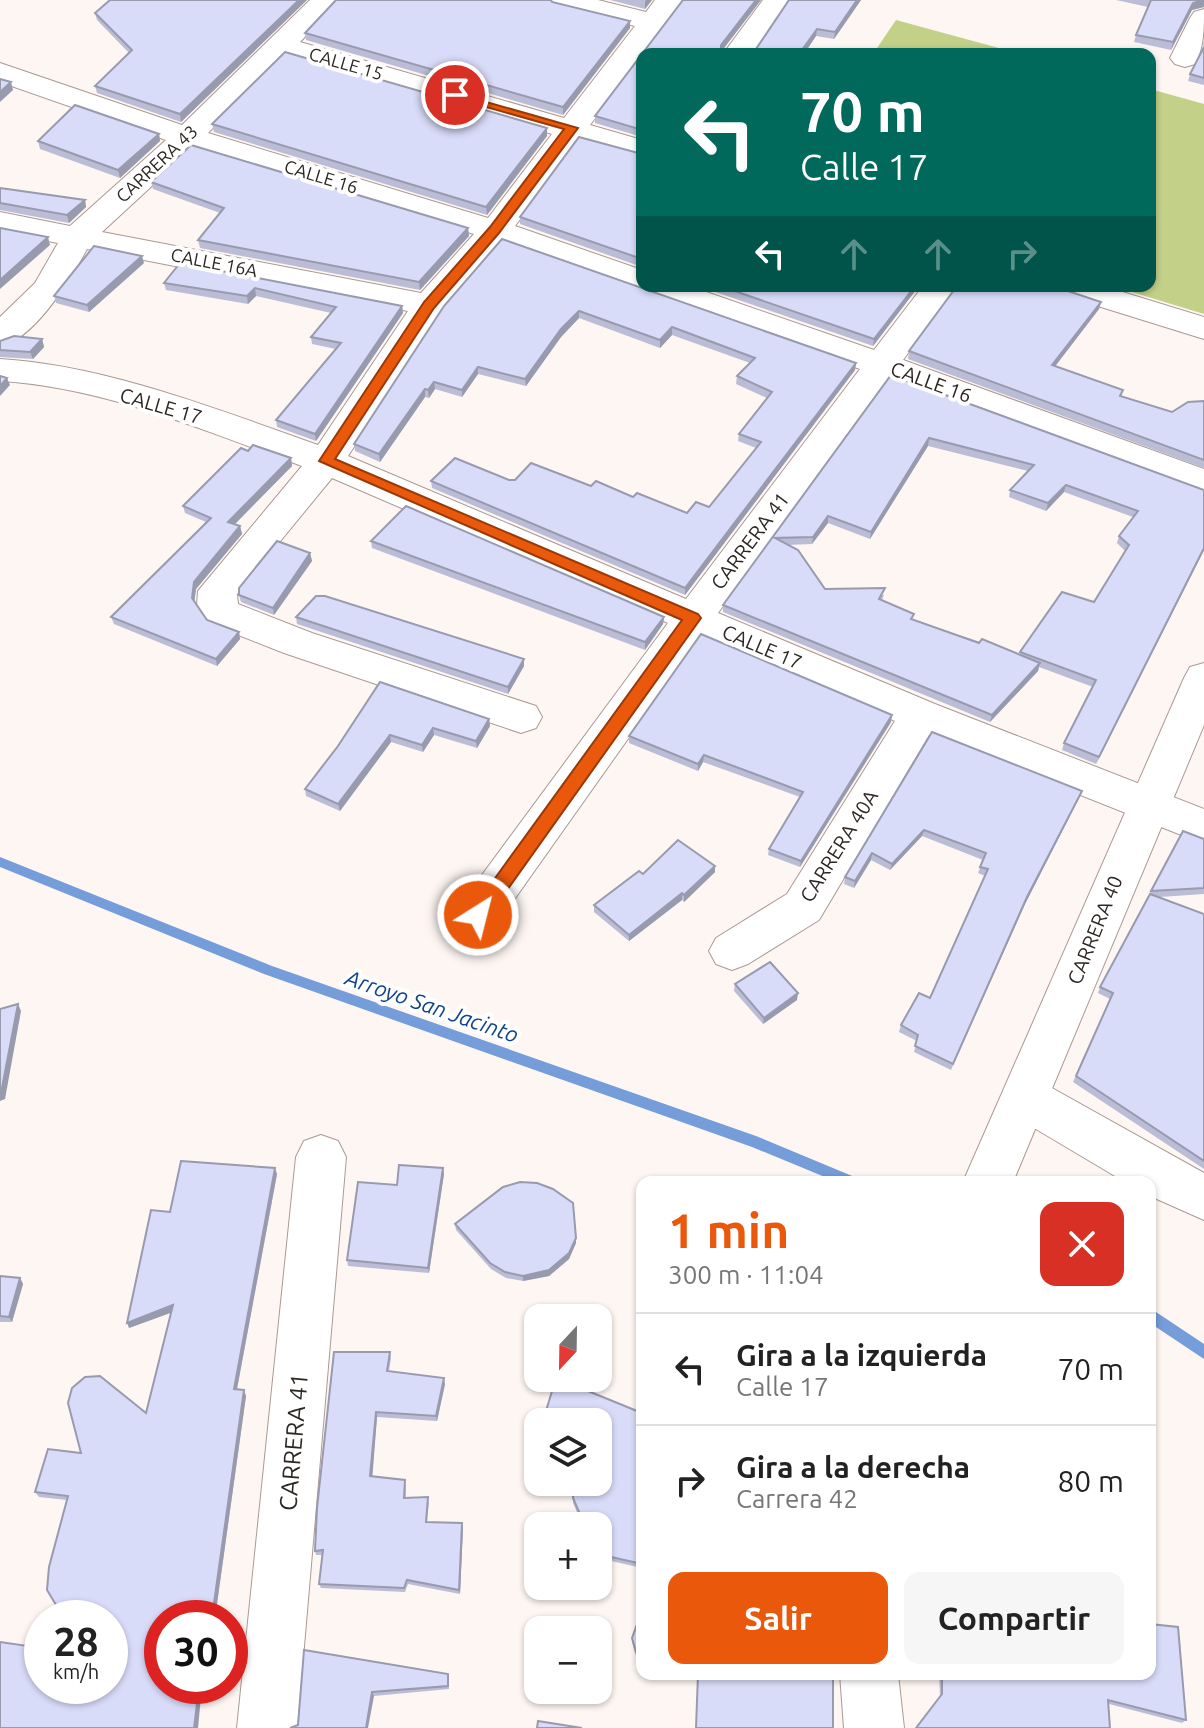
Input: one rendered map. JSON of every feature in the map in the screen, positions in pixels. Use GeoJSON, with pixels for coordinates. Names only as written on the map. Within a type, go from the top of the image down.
{"type":"FeatureCollection","features":[{"type":"Feature","properties":{"kind":"street","name":"CARRERA 43"},"geometry":{"type":"LineString","coordinates":[[0,336],[49,288],[78,236],[187,137],[326,0]]}},
{"type":"Feature","properties":{"kind":"street"},"geometry":{"type":"LineString","coordinates":[[563,0],[661,11]]}},
{"type":"Feature","properties":{"kind":"street"},"geometry":{"type":"LineString","coordinates":[[742,48],[777,0]]}},
{"type":"Feature","properties":{"kind":"street"},"geometry":{"type":"LineString","coordinates":[[1185,58],[1204,16],[1197,0]]}},
{"type":"Feature","properties":{"kind":"street"},"geometry":{"type":"LineString","coordinates":[[521,717],[298,643],[224,614],[217,605],[218,591],[326,461],[429,305],[495,230],[661,11]]}},
{"type":"Feature","properties":{"kind":"street","name":"CALLE 15"},"geometry":{"type":"LineString","coordinates":[[281,46],[636,148]]}},
{"type":"Feature","properties":{"kind":"street","name":"CALLE 16"},"geometry":{"type":"LineString","coordinates":[[0,72],[187,137],[495,230],[636,279]]}},
{"type":"Feature","properties":{"kind":"street","name":"CALLE 16A"},"geometry":{"type":"LineString","coordinates":[[0,222],[429,305]]}},
{"type":"Feature","properties":{"kind":"street","name":"CALLE 16"},"geometry":{"type":"LineString","coordinates":[[673,292],[881,364],[1204,483]]}},
{"type":"Feature","properties":{"kind":"street","name":"CARRERA 41"},"geometry":{"type":"LineString","coordinates":[[478,915],[693,618],[935,292]]}},
{"type":"Feature","properties":{"kind":"street"},"geometry":{"type":"LineString","coordinates":[[1087,292],[1204,328]]}},
{"type":"Feature","properties":{"kind":"street","name":"CALLE 17"},"geometry":{"type":"LineString","coordinates":[[0,370],[36,372],[168,405],[326,461],[920,715],[1204,827]]}},
{"type":"Feature","properties":{"kind":"street","name":"CARRERA 40"},"geometry":{"type":"LineString","coordinates":[[992,1172],[1026,1098],[1146,806],[1204,678]]}},
{"type":"Feature","properties":{"kind":"street","name":"CARRERA 40A"},"geometry":{"type":"LineString","coordinates":[[732,951],[803,907],[920,715]]}},
{"type":"Feature","properties":{"kind":"street"},"geometry":{"type":"LineString","coordinates":[[1026,1098],[1159,1176],[1204,1197]]}},
{"type":"Feature","properties":{"kind":"street","name":"CARRERA 41"},"geometry":{"type":"LineString","coordinates":[[267,1728],[321,1157]]}},
{"type":"Feature","properties":{"kind":"street"},"geometry":{"type":"LineString","coordinates":[[870,1680],[874,1728]]}},
{"type":"Feature","properties":{"kind":"green space"},"geometry":{"type":"Polygon","coordinates":[[[896,20],[999,48],[877,48],[896,20]]]}},
{"type":"Feature","properties":{"kind":"green space"},"geometry":{"type":"Polygon","coordinates":[[[1156,91],[1204,104],[1204,314],[1132,292],[1156,292],[1156,91]]]}},
{"type":"Feature","properties":{"kind":"building"},"geometry":{"type":"Polygon","coordinates":[[[110,0],[299,0],[180,114],[95,86],[132,50],[95,13],[110,0]]]}},
{"type":"Feature","properties":{"kind":"building"},"geometry":{"type":"Polygon","coordinates":[[[336,0],[551,0],[630,21],[563,107],[305,33],[336,0]]]}},
{"type":"Feature","properties":{"kind":"building"},"geometry":{"type":"Polygon","coordinates":[[[683,0],[756,0],[721,48],[647,48],[683,0]]]}},
{"type":"Feature","properties":{"kind":"building"},"geometry":{"type":"Polygon","coordinates":[[[789,0],[857,0],[835,32],[817,29],[803,48],[757,48],[789,0]]]}},
{"type":"Feature","properties":{"kind":"building"},"geometry":{"type":"Polygon","coordinates":[[[1151,0],[1204,0],[1193,3],[1173,42],[1136,35],[1151,0]]]}},
{"type":"Feature","properties":{"kind":"building"},"geometry":{"type":"Polygon","coordinates":[[[1204,47],[1204,78],[1190,74],[1204,47]]]}},
{"type":"Feature","properties":{"kind":"building"},"geometry":{"type":"Polygon","coordinates":[[[285,52],[547,128],[486,207],[212,124],[285,52]]]}},
{"type":"Feature","properties":{"kind":"building"},"geometry":{"type":"Polygon","coordinates":[[[636,62],[636,128],[595,116],[636,62]]]}},
{"type":"Feature","properties":{"kind":"building"},"geometry":{"type":"Polygon","coordinates":[[[0,79],[11,82],[0,92],[0,79]]]}},
{"type":"Feature","properties":{"kind":"building"},"geometry":{"type":"Polygon","coordinates":[[[75,105],[159,134],[118,170],[38,141],[75,105]]]}},
{"type":"Feature","properties":{"kind":"building"},"geometry":{"type":"Polygon","coordinates":[[[579,137],[636,152],[636,257],[520,217],[579,137]]]}},
{"type":"Feature","properties":{"kind":"building"},"geometry":{"type":"Polygon","coordinates":[[[191,145],[468,228],[419,282],[198,240],[224,208],[151,182],[191,145]]]}},
{"type":"Feature","properties":{"kind":"building"},"geometry":{"type":"Polygon","coordinates":[[[0,188],[85,200],[67,215],[0,203],[0,188]]]}},
{"type":"Feature","properties":{"kind":"building"},"geometry":{"type":"Polygon","coordinates":[[[0,228],[48,237],[0,280],[0,228]]]}},
{"type":"Feature","properties":{"kind":"building"},"geometry":{"type":"Polygon","coordinates":[[[502,239],[636,286],[636,292],[653,292],[856,363],[685,588],[431,481],[455,458],[509,480],[515,480],[531,463],[591,486],[596,481],[633,497],[637,493],[687,513],[696,502],[709,507],[761,442],[739,434],[772,392],[737,376],[755,358],[672,327],[660,340],[579,311],[561,329],[525,379],[478,367],[462,390],[434,382],[428,390],[425,389],[379,454],[354,444],[444,306],[502,239]]]}},
{"type":"Feature","properties":{"kind":"building"},"geometry":{"type":"Polygon","coordinates":[[[94,246],[142,256],[87,305],[54,296],[94,246]]]}},
{"type":"Feature","properties":{"kind":"building"},"geometry":{"type":"Polygon","coordinates":[[[180,263],[402,306],[315,434],[276,420],[341,343],[311,337],[336,307],[255,288],[247,296],[164,283],[180,263]]]}},
{"type":"Feature","properties":{"kind":"building"},"geometry":{"type":"Polygon","coordinates":[[[737,292],[910,292],[874,339],[737,292]]]}},
{"type":"Feature","properties":{"kind":"building"},"geometry":{"type":"Polygon","coordinates":[[[953,292],[1071,292],[1101,302],[1052,365],[1123,390],[1120,396],[1172,412],[1188,402],[1204,401],[1204,460],[909,351],[953,292]]]}},
{"type":"Feature","properties":{"kind":"building"},"geometry":{"type":"Polygon","coordinates":[[[14,336],[42,339],[30,352],[0,350],[0,341],[14,336]]]}},
{"type":"Feature","properties":{"kind":"building"},"geometry":{"type":"Polygon","coordinates":[[[891,375],[1204,490],[1204,548],[1099,757],[1064,743],[1096,680],[1020,652],[1062,592],[1094,602],[1129,545],[1119,536],[1138,511],[1066,485],[1048,503],[1010,490],[1034,465],[929,438],[871,532],[828,516],[813,537],[775,538],[798,550],[825,589],[885,588],[879,599],[914,614],[911,619],[979,643],[982,639],[1040,663],[992,715],[723,605],[891,375]]]}},
{"type":"Feature","properties":{"kind":"building"},"geometry":{"type":"Polygon","coordinates":[[[253,445],[291,458],[228,522],[240,526],[194,582],[192,598],[207,620],[239,632],[216,659],[111,617],[211,518],[183,506],[241,448],[248,451],[253,445]]]}},
{"type":"Feature","properties":{"kind":"building"},"geometry":{"type":"Polygon","coordinates":[[[406,506],[664,617],[645,642],[371,541],[406,506]]]}},
{"type":"Feature","properties":{"kind":"building"},"geometry":{"type":"Polygon","coordinates":[[[277,541],[310,553],[273,608],[239,595],[239,588],[277,541]]]}},
{"type":"Feature","properties":{"kind":"building"},"geometry":{"type":"Polygon","coordinates":[[[316,596],[325,596],[524,659],[508,687],[296,617],[316,596]]]}},
{"type":"Feature","properties":{"kind":"building"},"geometry":{"type":"Polygon","coordinates":[[[701,634],[892,715],[801,861],[769,849],[803,792],[704,755],[698,764],[629,736],[701,634]]]}},
{"type":"Feature","properties":{"kind":"building"},"geometry":{"type":"Polygon","coordinates":[[[380,682],[489,719],[476,741],[433,728],[422,745],[390,735],[338,804],[305,789],[338,746],[380,682]]]}},
{"type":"Feature","properties":{"kind":"building"},"geometry":{"type":"Polygon","coordinates":[[[932,732],[1082,791],[1027,897],[953,1064],[915,1046],[918,1035],[901,1025],[919,993],[930,998],[988,869],[980,867],[986,853],[924,830],[892,864],[872,853],[855,881],[845,877],[932,732]]]}},
{"type":"Feature","properties":{"kind":"building"},"geometry":{"type":"Polygon","coordinates":[[[1183,831],[1204,839],[1204,888],[1151,891],[1183,831]]]}},
{"type":"Feature","properties":{"kind":"building"},"geometry":{"type":"Polygon","coordinates":[[[678,840],[715,866],[684,895],[682,893],[629,935],[594,905],[639,871],[643,874],[678,840]]]}},
{"type":"Feature","properties":{"kind":"building"},"geometry":{"type":"Polygon","coordinates":[[[1150,894],[1204,914],[1204,1161],[1076,1076],[1113,993],[1100,987],[1150,894]]]}},
{"type":"Feature","properties":{"kind":"building"},"geometry":{"type":"Polygon","coordinates":[[[770,962],[798,993],[764,1018],[735,984],[770,962]]]}},
{"type":"Feature","properties":{"kind":"building"},"geometry":{"type":"Polygon","coordinates":[[[18,1004],[1,1093],[0,1094],[0,1009],[18,1004]]]}},
{"type":"Feature","properties":{"kind":"building"},"geometry":{"type":"Polygon","coordinates":[[[181,1161],[275,1168],[234,1389],[244,1390],[214,1600],[144,1600],[144,1704],[197,1704],[194,1728],[0,1728],[0,1642],[24,1645],[24,1704],[128,1704],[128,1600],[53,1600],[47,1590],[49,1567],[68,1496],[35,1492],[48,1449],[81,1453],[68,1403],[72,1388],[85,1377],[100,1376],[146,1413],[173,1305],[127,1323],[151,1210],[170,1212],[181,1161]]]}},
{"type":"Feature","properties":{"kind":"building"},"geometry":{"type":"Polygon","coordinates":[[[399,1165],[443,1168],[428,1268],[347,1260],[358,1182],[397,1185],[399,1165]]]}},
{"type":"Feature","properties":{"kind":"building"},"geometry":{"type":"Polygon","coordinates":[[[520,1182],[537,1183],[553,1189],[573,1203],[576,1238],[569,1253],[549,1270],[523,1276],[505,1272],[490,1263],[455,1224],[503,1187],[520,1182]]]}},
{"type":"Feature","properties":{"kind":"building"},"geometry":{"type":"Polygon","coordinates":[[[0,1276],[20,1278],[9,1317],[0,1316],[0,1276]]]}},
{"type":"Feature","properties":{"kind":"building"},"geometry":{"type":"Polygon","coordinates":[[[334,1352],[390,1352],[387,1371],[444,1378],[436,1416],[376,1412],[370,1476],[405,1480],[404,1498],[428,1497],[426,1522],[462,1523],[459,1590],[407,1580],[404,1588],[319,1584],[323,1550],[315,1551],[317,1508],[334,1352]]]}},
{"type":"Feature","properties":{"kind":"building"},"geometry":{"type":"Polygon","coordinates":[[[552,1392],[590,1392],[636,1411],[636,1563],[612,1557],[612,1512],[579,1512],[573,1498],[612,1496],[612,1408],[547,1408],[552,1392]]]}},
{"type":"Feature","properties":{"kind":"building"},"geometry":{"type":"Polygon","coordinates":[[[1156,1625],[1178,1627],[1186,1720],[1108,1700],[1110,1728],[916,1728],[942,1694],[942,1680],[1156,1680],[1156,1625]]]}},
{"type":"Feature","properties":{"kind":"building"},"geometry":{"type":"Polygon","coordinates":[[[636,1627],[636,1652],[632,1638],[636,1627]]]}},
{"type":"Feature","properties":{"kind":"building"},"geometry":{"type":"Polygon","coordinates":[[[304,1650],[448,1674],[448,1686],[372,1692],[366,1728],[290,1728],[298,1725],[304,1650]]]}},
{"type":"Feature","properties":{"kind":"building"},"geometry":{"type":"Polygon","coordinates":[[[698,1680],[833,1680],[833,1728],[696,1728],[698,1680]]]}},
{"type":"Feature","properties":{"kind":"building"},"geometry":{"type":"Polygon","coordinates":[[[538,1721],[582,1728],[537,1728],[538,1721]]]}},
{"type":"Feature","properties":{"kind":"waterway","name":"Arroyo San Jacinto"},"geometry":{"type":"LineString","coordinates":[[0,862],[268,970],[756,1142],[838,1176]]}},
{"type":"Feature","properties":{"kind":"waterway","name":"Arroyo San Jacinto"},"geometry":{"type":"LineString","coordinates":[[1156,1319],[1204,1352]]}},
{"type":"Feature","properties":{"kind":"route"},"geometry":{"type":"LineString","coordinates":[[455,95],[571,128],[495,230],[429,305],[326,461],[693,618],[478,915]]}}]}
